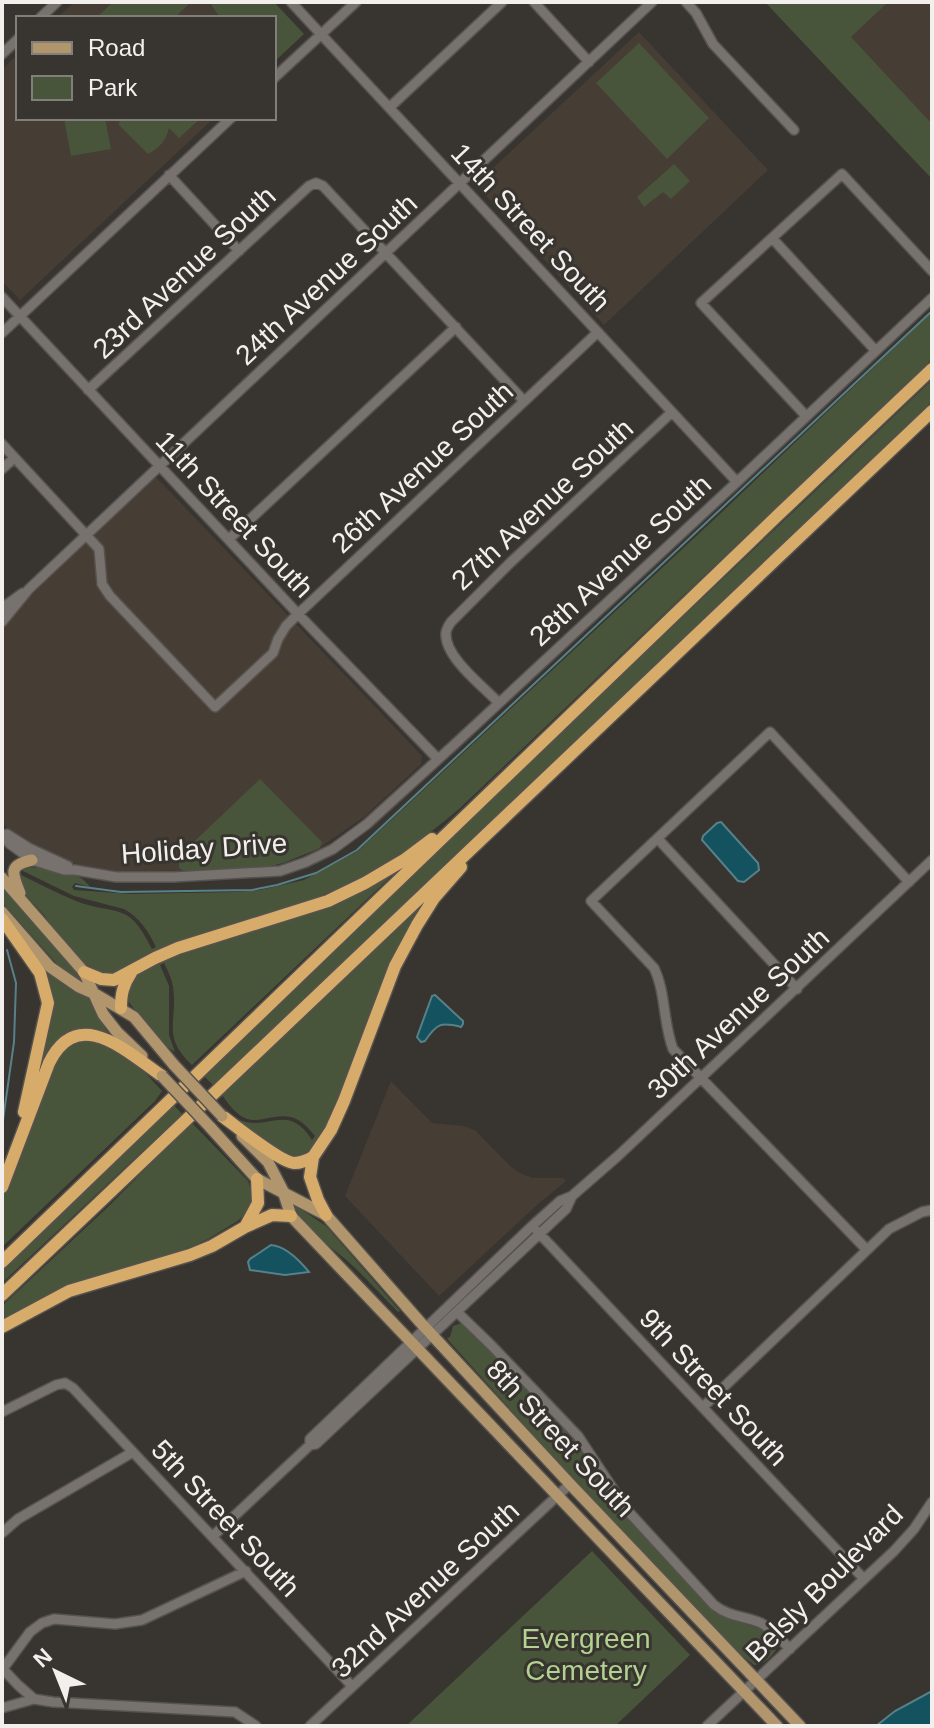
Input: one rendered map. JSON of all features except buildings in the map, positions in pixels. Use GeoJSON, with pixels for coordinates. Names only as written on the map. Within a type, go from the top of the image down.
{"type":"FeatureCollection","features":[{"type":"Feature","properties":{"kind":"highway"},"geometry":{"type":"LineString","coordinates":[[2,1262],[932,369]]}},
{"type":"Feature","properties":{"kind":"highway"},"geometry":{"type":"LineString","coordinates":[[2,1295],[932,411]]}},
{"type":"Feature","properties":{"kind":"highway"},"geometry":{"type":"LineString","coordinates":[[326,1215],[310,1177],[313,1157],[331,1130],[344,1101],[395,966],[434,898],[516,805]]}},
{"type":"Feature","properties":{"kind":"highway"},"geometry":{"type":"LineString","coordinates":[[84,972],[114,980],[178,948],[328,901],[404,860],[462,820]]}},
{"type":"Feature","properties":{"kind":"highway"},"geometry":{"type":"LineString","coordinates":[[2,919],[40,973],[48,1003],[18,1141],[2,1187]]}},
{"type":"Feature","properties":{"kind":"highway"},"geometry":{"type":"LineString","coordinates":[[121,1008],[121,993],[133,970]]}},
{"type":"Feature","properties":{"kind":"highway"},"geometry":{"type":"LineString","coordinates":[[18,1141],[49,1063],[60,1044],[67,1039],[82,1034],[99,1035],[162,1076]]}},
{"type":"Feature","properties":{"kind":"highway"},"geometry":{"type":"LineString","coordinates":[[222,1116],[292,1163],[313,1157]]}},
{"type":"Feature","properties":{"kind":"highway"},"geometry":{"type":"LineString","coordinates":[[245,1227],[258,1203],[257,1179]]}},
{"type":"Feature","properties":{"kind":"highway"},"geometry":{"type":"LineString","coordinates":[[2,1327],[69,1291],[190,1255],[272,1215],[291,1216]]}},
{"type":"Feature","properties":{"kind":"main road"},"geometry":{"type":"LineString","coordinates":[[23,901],[14,879],[15,868],[32,860]]}},
{"type":"Feature","properties":{"kind":"main road","name":"8th Street South"},"geometry":{"type":"LineString","coordinates":[[2,878],[84,972],[103,1014],[117,1032],[257,1179],[326,1215],[429,1332],[800,1726]]}},
{"type":"Feature","properties":{"kind":"main road","name":"8th Street South"},"geometry":{"type":"LineString","coordinates":[[2,912],[50,967],[134,1017],[174,1065],[268,1162],[283,1191],[291,1216],[777,1726]]}},
{"type":"Feature","properties":{"kind":"street","name":"14th Street South"},"geometry":{"type":"LineString","coordinates":[[291,2],[737,482]]}},
{"type":"Feature","properties":{"kind":"street"},"geometry":{"type":"LineString","coordinates":[[276,76],[356,2]]}},
{"type":"Feature","properties":{"kind":"street"},"geometry":{"type":"LineString","coordinates":[[390,107],[502,2]]}},
{"type":"Feature","properties":{"kind":"street"},"geometry":{"type":"LineString","coordinates":[[534,2],[589,62]]}},
{"type":"Feature","properties":{"kind":"street","name":"24th Avenue South"},"geometry":{"type":"LineString","coordinates":[[2,608],[29,589],[88,535],[652,2]]}},
{"type":"Feature","properties":{"kind":"street"},"geometry":{"type":"LineString","coordinates":[[686,2],[696,13],[713,44],[794,130]]}},
{"type":"Feature","properties":{"kind":"street"},"geometry":{"type":"LineString","coordinates":[[2,333],[229,120]]}},
{"type":"Feature","properties":{"kind":"street"},"geometry":{"type":"LineString","coordinates":[[806,416],[701,303],[842,174],[932,271]]}},
{"type":"Feature","properties":{"kind":"street"},"geometry":{"type":"LineString","coordinates":[[169,175],[239,251]]}},
{"type":"Feature","properties":{"kind":"street","name":"23rd Avenue South"},"geometry":{"type":"LineString","coordinates":[[88,390],[309,186],[316,183],[323,186],[385,252]]}},
{"type":"Feature","properties":{"kind":"street"},"geometry":{"type":"LineString","coordinates":[[772,238],[875,350]]}},
{"type":"Feature","properties":{"kind":"street"},"geometry":{"type":"LineString","coordinates":[[385,252],[524,401]]}},
{"type":"Feature","properties":{"kind":"street","name":"11th Street South"},"geometry":{"type":"LineString","coordinates":[[2,297],[437,758]]}},
{"type":"Feature","properties":{"kind":"street","name":"28th Avenue South"},"geometry":{"type":"LineString","coordinates":[[333,849],[367,824],[499,703],[932,298]]}},
{"type":"Feature","properties":{"kind":"street"},"geometry":{"type":"LineString","coordinates":[[229,539],[456,327]]}},
{"type":"Feature","properties":{"kind":"street","name":"26th Avenue South"},"geometry":{"type":"LineString","coordinates":[[88,535],[99,549],[102,584],[110,596],[215,707],[273,653],[286,626],[298,614],[598,332]]}},
{"type":"Feature","properties":{"kind":"street","name":"27th Avenue South"},"geometry":{"type":"LineString","coordinates":[[499,703],[453,657],[447,645],[446,632],[459,612],[672,412]]}},
{"type":"Feature","properties":{"kind":"street"},"geometry":{"type":"LineString","coordinates":[[2,444],[88,535]]}},
{"type":"Feature","properties":{"kind":"street"},"geometry":{"type":"LineString","coordinates":[[2,469],[14,458]]}},
{"type":"Feature","properties":{"kind":"street","name":"24th Avenue South"},"geometry":{"type":"LineString","coordinates":[[2,622],[29,589]]}},
{"type":"Feature","properties":{"kind":"street"},"geometry":{"type":"LineString","coordinates":[[867,1250],[673,1049],[660,980],[654,968],[591,901],[770,732],[909,882]]}},
{"type":"Feature","properties":{"kind":"street","name":"Holiday Drive"},"geometry":{"type":"LineString","coordinates":[[2,832],[75,870]]}},
{"type":"Feature","properties":{"kind":"street","name":"Holiday Drive"},"geometry":{"type":"LineString","coordinates":[[2,832],[10,844],[32,860],[64,870],[116,877],[280,871],[333,849]]}},
{"type":"Feature","properties":{"kind":"street"},"geometry":{"type":"LineString","coordinates":[[658,839],[797,989]]}},
{"type":"Feature","properties":{"kind":"street","name":"30th Avenue South"},"geometry":{"type":"LineString","coordinates":[[213,1536],[310,1445],[316,1444],[532,1226],[560,1201],[572,1196],[932,860]]}},
{"type":"Feature","properties":{"kind":"street","name":"30th Avenue South"},"geometry":{"type":"LineString","coordinates":[[429,1332],[457,1312],[566,1209],[572,1196]]}},
{"type":"Feature","properties":{"kind":"street"},"geometry":{"type":"LineString","coordinates":[[703,1407],[889,1229],[932,1210]]}},
{"type":"Feature","properties":{"kind":"street","name":"9th Street South"},"geometry":{"type":"LineString","coordinates":[[532,1226],[864,1579]]}},
{"type":"Feature","properties":{"kind":"street"},"geometry":{"type":"LineString","coordinates":[[457,1312],[578,1436],[627,1510],[714,1605],[725,1614],[768,1627],[790,1649]]}},
{"type":"Feature","properties":{"kind":"street","name":"5th Street South"},"geometry":{"type":"LineString","coordinates":[[2,1412],[56,1385],[65,1383],[73,1388],[352,1686]]}},
{"type":"Feature","properties":{"kind":"street"},"geometry":{"type":"LineString","coordinates":[[2,1533],[18,1519],[133,1452]]}},
{"type":"Feature","properties":{"kind":"street","name":"32nd Avenue South"},"geometry":{"type":"LineString","coordinates":[[310,1726],[570,1484]]}},
{"type":"Feature","properties":{"kind":"street","name":"Belsly Boulevard"},"geometry":{"type":"LineString","coordinates":[[707,1726],[907,1537],[932,1502]]}},
{"type":"Feature","properties":{"kind":"street"},"geometry":{"type":"LineString","coordinates":[[34,1699],[2,1669],[30,1632],[42,1623],[54,1619],[115,1624],[142,1620],[246,1571]]}},
{"type":"Feature","properties":{"kind":"street"},"geometry":{"type":"LineString","coordinates":[[2,1708],[34,1699],[235,1712],[256,1726]]}},
{"type":"Feature","properties":{"kind":"shaded area"},"geometry":{"type":"Polygon","coordinates":[[[74,2],[208,2],[220,16],[59,16],[74,2]]]}},
{"type":"Feature","properties":{"kind":"shaded area"},"geometry":{"type":"Polygon","coordinates":[[[765,2],[932,2],[932,179],[765,2]]]}},
{"type":"Feature","properties":{"kind":"shaded area"},"geometry":{"type":"Polygon","coordinates":[[[639,32],[768,170],[604,325],[477,183],[639,32]]]}},
{"type":"Feature","properties":{"kind":"shaded area"},"geometry":{"type":"Polygon","coordinates":[[[16,56],[16,120],[212,120],[20,300],[2,281],[2,69],[16,56]]]}},
{"type":"Feature","properties":{"kind":"shaded area"},"geometry":{"type":"Polygon","coordinates":[[[156,477],[422,756],[421,764],[364,817],[315,851],[258,869],[117,872],[85,867],[49,856],[19,839],[2,823],[2,626],[49,577],[156,477]]]}},
{"type":"Feature","properties":{"kind":"shaded area"},"geometry":{"type":"Polygon","coordinates":[[[391,1081],[432,1123],[475,1130],[520,1173],[533,1178],[564,1178],[566,1181],[439,1296],[345,1196],[391,1081]]]}},
{"type":"Feature","properties":{"kind":"green space"},"geometry":{"type":"Polygon","coordinates":[[[113,2],[189,4],[176,16],[98,16],[113,2]]]}},
{"type":"Feature","properties":{"kind":"green space"},"geometry":{"type":"Polygon","coordinates":[[[209,2],[274,2],[304,34],[276,60],[276,16],[219,16],[209,2]]]}},
{"type":"Feature","properties":{"kind":"green space"},"geometry":{"type":"Polygon","coordinates":[[[765,2],[888,2],[851,37],[932,124],[932,179],[765,2]]]}},
{"type":"Feature","properties":{"kind":"green space"},"geometry":{"type":"Polygon","coordinates":[[[639,43],[709,118],[667,159],[596,83],[639,43]]]}},
{"type":"Feature","properties":{"kind":"green space"},"geometry":{"type":"Polygon","coordinates":[[[64,120],[105,120],[111,149],[71,156],[64,120]]]}},
{"type":"Feature","properties":{"kind":"green space"},"geometry":{"type":"Polygon","coordinates":[[[199,120],[179,138],[169,128],[162,144],[148,154],[119,122],[199,120]]]}},
{"type":"Feature","properties":{"kind":"green space"},"geometry":{"type":"Polygon","coordinates":[[[674,164],[690,181],[671,199],[663,192],[644,207],[637,197],[674,164]]]}},
{"type":"Feature","properties":{"kind":"green space"},"geometry":{"type":"Polygon","coordinates":[[[932,312],[932,359],[458,810],[392,859],[348,885],[118,974],[101,974],[90,969],[54,932],[46,917],[24,893],[19,874],[76,901],[129,916],[152,949],[156,947],[147,930],[124,909],[74,896],[21,870],[34,867],[59,871],[81,878],[90,887],[75,883],[72,887],[74,890],[131,894],[238,892],[304,880],[358,851],[932,312]]]}},
{"type":"Feature","properties":{"kind":"green space"},"geometry":{"type":"Polygon","coordinates":[[[932,380],[932,401],[213,1085],[202,1074],[932,380]]]}},
{"type":"Feature","properties":{"kind":"green space"},"geometry":{"type":"Polygon","coordinates":[[[260,779],[322,842],[320,848],[263,868],[184,871],[179,868],[179,856],[260,779]]]}},
{"type":"Feature","properties":{"kind":"green space"},"geometry":{"type":"Polygon","coordinates":[[[403,865],[192,1065],[182,1055],[174,1037],[173,987],[164,963],[160,965],[169,986],[169,1035],[175,1052],[160,1042],[128,1001],[129,988],[136,976],[161,960],[403,865]]]}},
{"type":"Feature","properties":{"kind":"green space"},"geometry":{"type":"Polygon","coordinates":[[[2,887],[77,971],[81,981],[59,966],[2,902],[2,887]]]}},
{"type":"Feature","properties":{"kind":"green space"},"geometry":{"type":"Polygon","coordinates":[[[431,896],[326,1129],[306,1154],[293,1157],[277,1150],[236,1118],[257,1123],[294,1122],[312,1140],[315,1136],[299,1120],[287,1116],[254,1120],[245,1118],[222,1095],[431,896]]]}},
{"type":"Feature","properties":{"kind":"green space"},"geometry":{"type":"Polygon","coordinates":[[[45,970],[90,999],[108,1032],[105,1035],[88,1030],[74,1031],[63,1036],[48,1056],[32,1098],[52,1003],[45,970]]]}},
{"type":"Feature","properties":{"kind":"green space"},"geometry":{"type":"Polygon","coordinates":[[[98,1040],[140,1067],[162,1091],[2,1247],[2,1199],[54,1063],[69,1043],[98,1040]]]}},
{"type":"Feature","properties":{"kind":"green space"},"geometry":{"type":"Polygon","coordinates":[[[172,1103],[182,1114],[2,1283],[2,1266],[172,1103]]]}},
{"type":"Feature","properties":{"kind":"green space"},"geometry":{"type":"Polygon","coordinates":[[[193,1124],[248,1181],[253,1196],[239,1220],[183,1250],[96,1276],[2,1319],[2,1306],[193,1124]]]}},
{"type":"Feature","properties":{"kind":"green space"},"geometry":{"type":"Polygon","coordinates":[[[296,1206],[326,1226],[400,1311],[313,1232],[300,1217],[296,1206]]]}},
{"type":"Feature","properties":{"kind":"green space"},"geometry":{"type":"Polygon","coordinates":[[[462,1323],[573,1436],[706,1604],[775,1640],[776,1650],[769,1658],[754,1665],[739,1653],[545,1448],[447,1338],[453,1326],[462,1323]]]}},
{"type":"Feature","properties":{"kind":"green space","name":"Evergreen Cemetery"},"geometry":{"type":"Polygon","coordinates":[[[592,1551],[690,1655],[615,1726],[406,1726],[592,1551]]]}},
{"type":"Feature","properties":{"kind":"water"},"geometry":{"type":"Polygon","coordinates":[[[721,822],[758,863],[759,870],[744,882],[738,881],[702,840],[721,822]]]}},
{"type":"Feature","properties":{"kind":"water"},"geometry":{"type":"Polygon","coordinates":[[[435,995],[463,1024],[461,1027],[440,1025],[421,1042],[417,1037],[435,995]]]}},
{"type":"Feature","properties":{"kind":"water"},"geometry":{"type":"Polygon","coordinates":[[[271,1245],[287,1251],[309,1272],[285,1275],[250,1270],[250,1259],[271,1245]]]}},
{"type":"Feature","properties":{"kind":"water"},"geometry":{"type":"Polygon","coordinates":[[[932,1691],[932,1726],[876,1726],[895,1711],[932,1691]]]}},
{"type":"Feature","properties":{"kind":"waterway"},"geometry":{"type":"LineString","coordinates":[[76,886],[121,892],[252,890],[316,873],[357,850],[932,311]]}},
{"type":"Feature","properties":{"kind":"waterway"},"geometry":{"type":"LineString","coordinates":[[2,1127],[14,1042],[16,983],[7,950]]}}]}
